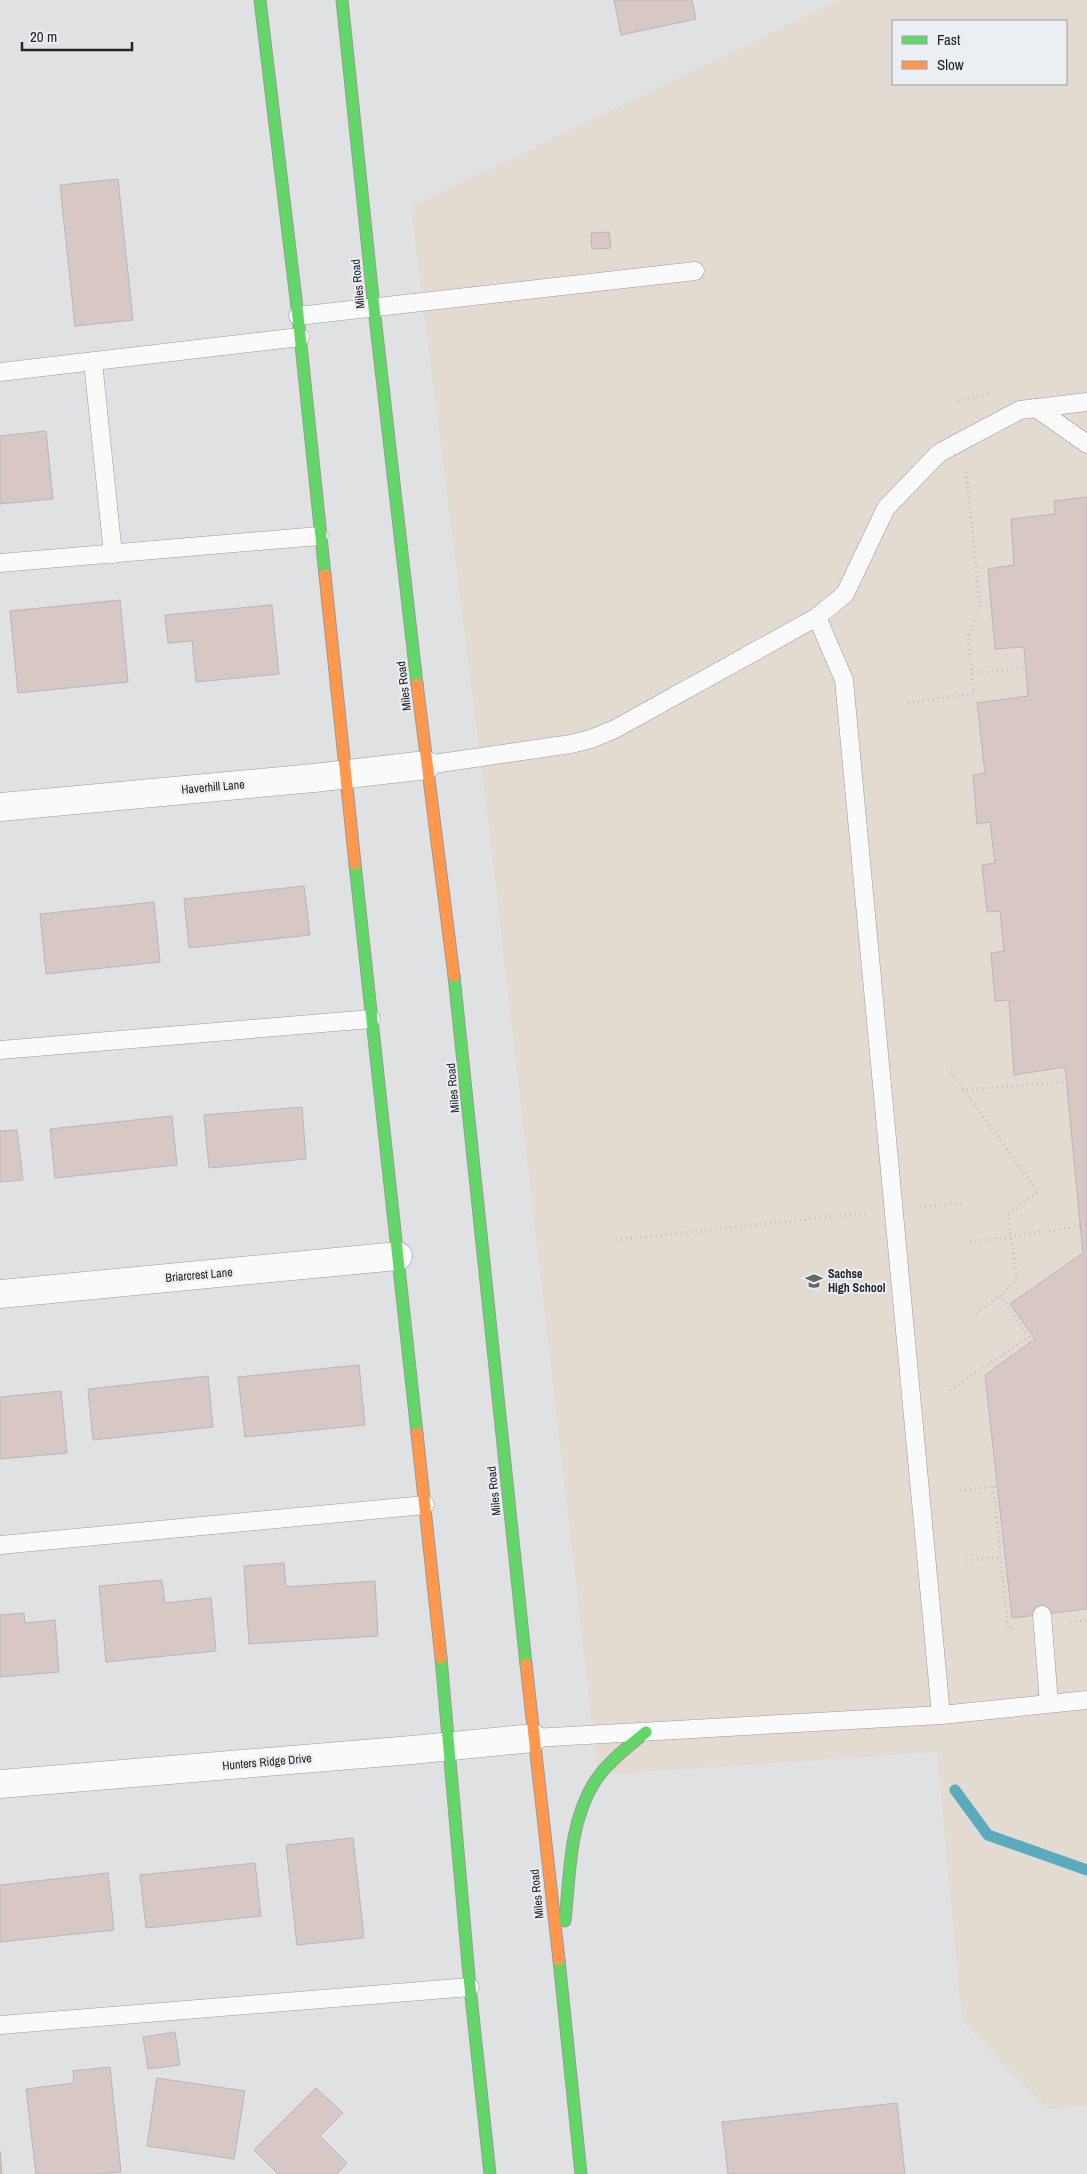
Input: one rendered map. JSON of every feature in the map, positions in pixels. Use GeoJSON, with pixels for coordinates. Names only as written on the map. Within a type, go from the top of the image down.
{"type":"FeatureCollection","features":[{"type":"Feature","properties":{"kind":"main road"},"geometry":{"type":"LineString","coordinates":[[260,0],[298,316],[319,536],[425,1505],[450,1747],[470,1987],[490,2174]]}},
{"type":"Feature","properties":{"kind":"main road","name":"Miles Road"},"geometry":{"type":"LineString","coordinates":[[342,0],[374,308],[426,765],[460,1012],[533,1738],[581,2174]]}},
{"type":"Feature","properties":{"kind":"main road"},"geometry":{"type":"LineString","coordinates":[[559,1967],[576,1826],[593,1784],[612,1760],[646,1732]]}},
{"type":"Feature","properties":{"kind":"street","name":"Haverhill Lane"},"geometry":{"type":"LineString","coordinates":[[0,807],[426,765]]}},
{"type":"Feature","properties":{"kind":"street","name":"Briarcrest Lane"},"geometry":{"type":"LineString","coordinates":[[0,1294],[398,1256]]}},
{"type":"Feature","properties":{"kind":"street","name":"Hunters Ridge Drive"},"geometry":{"type":"LineString","coordinates":[[0,1784],[450,1747],[533,1738]]}},
{"type":"Feature","properties":{"kind":"lane"},"geometry":{"type":"LineString","coordinates":[[298,316],[695,271]]}},
{"type":"Feature","properties":{"kind":"lane"},"geometry":{"type":"LineString","coordinates":[[0,372],[300,338]]}},
{"type":"Feature","properties":{"kind":"lane"},"geometry":{"type":"LineString","coordinates":[[93,362],[113,554]]}},
{"type":"Feature","properties":{"kind":"lane"},"geometry":{"type":"LineString","coordinates":[[426,765],[591,740],[616,729],[817,617],[845,594],[886,508],[939,453],[1020,410],[1087,402]]}},
{"type":"Feature","properties":{"kind":"lane"},"geometry":{"type":"LineString","coordinates":[[1036,408],[1087,444]]}},
{"type":"Feature","properties":{"kind":"lane"},"geometry":{"type":"LineString","coordinates":[[0,563],[319,536]]}},
{"type":"Feature","properties":{"kind":"lane"},"geometry":{"type":"LineString","coordinates":[[817,617],[844,680],[941,1715]]}},
{"type":"Feature","properties":{"kind":"lane"},"geometry":{"type":"LineString","coordinates":[[0,1050],[371,1019]]}},
{"type":"Feature","properties":{"kind":"lane"},"geometry":{"type":"LineString","coordinates":[[0,1545],[425,1505]]}},
{"type":"Feature","properties":{"kind":"lane"},"geometry":{"type":"LineString","coordinates":[[1042,1620],[1049,1703]]}},
{"type":"Feature","properties":{"kind":"lane"},"geometry":{"type":"LineString","coordinates":[[533,1738],[941,1715],[1087,1700]]}},
{"type":"Feature","properties":{"kind":"lane"},"geometry":{"type":"LineString","coordinates":[[0,2025],[470,1987]]}},
{"type":"Feature","properties":{"kind":"path"},"geometry":{"type":"LineString","coordinates":[[908,702],[974,693],[968,637],[980,606],[966,471]]}},
{"type":"Feature","properties":{"kind":"path"},"geometry":{"type":"LineString","coordinates":[[972,672],[1025,668]]}},
{"type":"Feature","properties":{"kind":"path"},"geometry":{"type":"LineString","coordinates":[[950,1071],[1038,1192],[1008,1214],[1017,1280],[976,1313]]}},
{"type":"Feature","properties":{"kind":"path"},"geometry":{"type":"LineString","coordinates":[[962,1090],[1066,1082]]}},
{"type":"Feature","properties":{"kind":"path"},"geometry":{"type":"LineString","coordinates":[[616,1240],[965,1202]]}},
{"type":"Feature","properties":{"kind":"path"},"geometry":{"type":"LineString","coordinates":[[970,1242],[1081,1226]]}},
{"type":"Feature","properties":{"kind":"path"},"geometry":{"type":"LineString","coordinates":[[950,1390],[1030,1335],[1000,1295]]}},
{"type":"Feature","properties":{"kind":"path"},"geometry":{"type":"LineString","coordinates":[[960,1491],[998,1486]]}},
{"type":"Feature","properties":{"kind":"path"},"geometry":{"type":"LineString","coordinates":[[993,1487],[1008,1628],[1042,1620],[1087,1620]]}},
{"type":"Feature","properties":{"kind":"path"},"geometry":{"type":"LineString","coordinates":[[967,1560],[1001,1557]]}},
{"type":"Feature","properties":{"kind":"shaded area","name":"Sachse High School"},"geometry":{"type":"Polygon","coordinates":[[[840,0],[1087,0],[1087,2106],[1047,2109],[962,2020],[937,1752],[598,1775],[487,810],[411,207],[840,0]]]}},
{"type":"Feature","properties":{"kind":"building"},"geometry":{"type":"Polygon","coordinates":[[[614,0],[692,0],[696,19],[621,35],[614,0]]]}},
{"type":"Feature","properties":{"kind":"building"},"geometry":{"type":"Polygon","coordinates":[[[118,179],[133,320],[75,326],[60,185],[118,179]]]}},
{"type":"Feature","properties":{"kind":"building"},"geometry":{"type":"Polygon","coordinates":[[[609,232],[611,248],[592,249],[591,233],[609,232]]]}},
{"type":"Feature","properties":{"kind":"building"},"geometry":{"type":"Polygon","coordinates":[[[46,431],[53,499],[0,504],[0,436],[46,431]]]}},
{"type":"Feature","properties":{"kind":"building"},"geometry":{"type":"Polygon","coordinates":[[[1087,497],[1087,1609],[1012,1618],[985,1375],[1035,1339],[1010,1304],[1083,1253],[1065,1067],[1014,1075],[1009,1000],[995,1001],[991,953],[1004,951],[1000,911],[987,912],[982,865],[995,863],[990,822],[977,824],[973,775],[985,773],[977,703],[1028,696],[1024,647],[995,649],[988,569],[1014,565],[1011,519],[1055,514],[1054,501],[1087,497]]]}},
{"type":"Feature","properties":{"kind":"building"},"geometry":{"type":"Polygon","coordinates":[[[120,600],[128,682],[18,693],[10,611],[120,600]]]}},
{"type":"Feature","properties":{"kind":"building"},"geometry":{"type":"Polygon","coordinates":[[[272,605],[279,674],[196,682],[192,641],[168,643],[165,615],[272,605]]]}},
{"type":"Feature","properties":{"kind":"building"},"geometry":{"type":"Polygon","coordinates":[[[304,886],[310,935],[189,948],[184,899],[304,886]]]}},
{"type":"Feature","properties":{"kind":"building"},"geometry":{"type":"Polygon","coordinates":[[[154,902],[160,962],[46,974],[40,914],[154,902]]]}},
{"type":"Feature","properties":{"kind":"building"},"geometry":{"type":"Polygon","coordinates":[[[302,1107],[306,1159],[209,1168],[204,1115],[302,1107]]]}},
{"type":"Feature","properties":{"kind":"building"},"geometry":{"type":"Polygon","coordinates":[[[172,1116],[177,1165],[55,1178],[50,1129],[172,1116]]]}},
{"type":"Feature","properties":{"kind":"building"},"geometry":{"type":"Polygon","coordinates":[[[17,1130],[23,1180],[0,1182],[0,1131],[17,1130]]]}},
{"type":"Feature","properties":{"kind":"building"},"geometry":{"type":"Polygon","coordinates":[[[359,1365],[365,1425],[245,1437],[238,1377],[359,1365]]]}},
{"type":"Feature","properties":{"kind":"building"},"geometry":{"type":"Polygon","coordinates":[[[208,1376],[213,1427],[93,1440],[88,1389],[208,1376]]]}},
{"type":"Feature","properties":{"kind":"building"},"geometry":{"type":"Polygon","coordinates":[[[61,1391],[67,1453],[0,1459],[0,1397],[61,1391]]]}},
{"type":"Feature","properties":{"kind":"building"},"geometry":{"type":"Polygon","coordinates":[[[284,1563],[286,1587],[375,1581],[378,1636],[249,1644],[244,1566],[284,1563]]]}},
{"type":"Feature","properties":{"kind":"building"},"geometry":{"type":"Polygon","coordinates":[[[162,1580],[165,1603],[211,1598],[216,1651],[106,1662],[99,1586],[162,1580]]]}},
{"type":"Feature","properties":{"kind":"building"},"geometry":{"type":"Polygon","coordinates":[[[24,1613],[25,1623],[55,1620],[59,1672],[0,1677],[0,1615],[24,1613]]]}},
{"type":"Feature","properties":{"kind":"building"},"geometry":{"type":"Polygon","coordinates":[[[353,1838],[364,1938],[297,1945],[286,1845],[353,1838]]]}},
{"type":"Feature","properties":{"kind":"building"},"geometry":{"type":"Polygon","coordinates":[[[255,1863],[261,1916],[146,1928],[140,1875],[255,1863]]]}},
{"type":"Feature","properties":{"kind":"building"},"geometry":{"type":"Polygon","coordinates":[[[108,1873],[114,1930],[0,1942],[0,1885],[108,1873]]]}},
{"type":"Feature","properties":{"kind":"building"},"geometry":{"type":"Polygon","coordinates":[[[175,2032],[180,2065],[148,2069],[143,2037],[175,2032]]]}},
{"type":"Feature","properties":{"kind":"building"},"geometry":{"type":"Polygon","coordinates":[[[110,2067],[121,2172],[101,2174],[36,2174],[26,2089],[74,2083],[73,2071],[110,2067]]]}},
{"type":"Feature","properties":{"kind":"building"},"geometry":{"type":"Polygon","coordinates":[[[157,2078],[245,2091],[234,2159],[147,2146],[157,2078]]]}},
{"type":"Feature","properties":{"kind":"building"},"geometry":{"type":"Polygon","coordinates":[[[316,2088],[343,2113],[320,2136],[347,2163],[337,2174],[278,2174],[254,2150],[316,2088]]]}},
{"type":"Feature","properties":{"kind":"building"},"geometry":{"type":"Polygon","coordinates":[[[897,2103],[905,2174],[728,2174],[722,2122],[897,2103]]]}},
{"type":"Feature","properties":{"kind":"building"},"geometry":{"type":"Polygon","coordinates":[[[0,2151],[2,2174],[0,2174],[0,2151]]]}},
{"type":"Feature","properties":{"kind":"waterway"},"geometry":{"type":"LineString","coordinates":[[955,1790],[988,1835],[1087,1870]]}},
{"type":"Feature","properties":{"kind":"traffic: fast"},"geometry":{"type":"LineString","coordinates":[[260,0],[298,316],[325,575]]}},
{"type":"Feature","properties":{"kind":"traffic: fast"},"geometry":{"type":"LineString","coordinates":[[342,0],[374,308],[417,684]]}},
{"type":"Feature","properties":{"kind":"traffic: fast"},"geometry":{"type":"LineString","coordinates":[[355,864],[417,1433]]}},
{"type":"Feature","properties":{"kind":"traffic: fast"},"geometry":{"type":"LineString","coordinates":[[454,976],[526,1664]]}},
{"type":"Feature","properties":{"kind":"traffic: fast"},"geometry":{"type":"LineString","coordinates":[[441,1658],[470,1987],[490,2174]]}},
{"type":"Feature","properties":{"kind":"traffic: fast"},"geometry":{"type":"LineString","coordinates":[[565,1921],[575,1832],[586,1799],[594,1783],[605,1768],[646,1732]]}},
{"type":"Feature","properties":{"kind":"traffic: fast"},"geometry":{"type":"LineString","coordinates":[[559,1960],[581,2174]]}},
{"type":"Feature","properties":{"kind":"traffic: slow"},"geometry":{"type":"LineString","coordinates":[[325,575],[355,864]]}},
{"type":"Feature","properties":{"kind":"traffic: slow"},"geometry":{"type":"LineString","coordinates":[[417,684],[454,976]]}},
{"type":"Feature","properties":{"kind":"traffic: slow"},"geometry":{"type":"LineString","coordinates":[[417,1433],[441,1658]]}},
{"type":"Feature","properties":{"kind":"traffic: slow"},"geometry":{"type":"LineString","coordinates":[[526,1664],[559,1960]]}},
{"type":"Feature","properties":{"kind":"place","name":"Sachse High School"},"geometry":{"type":"Point","coordinates":[814,1281]}}]}
